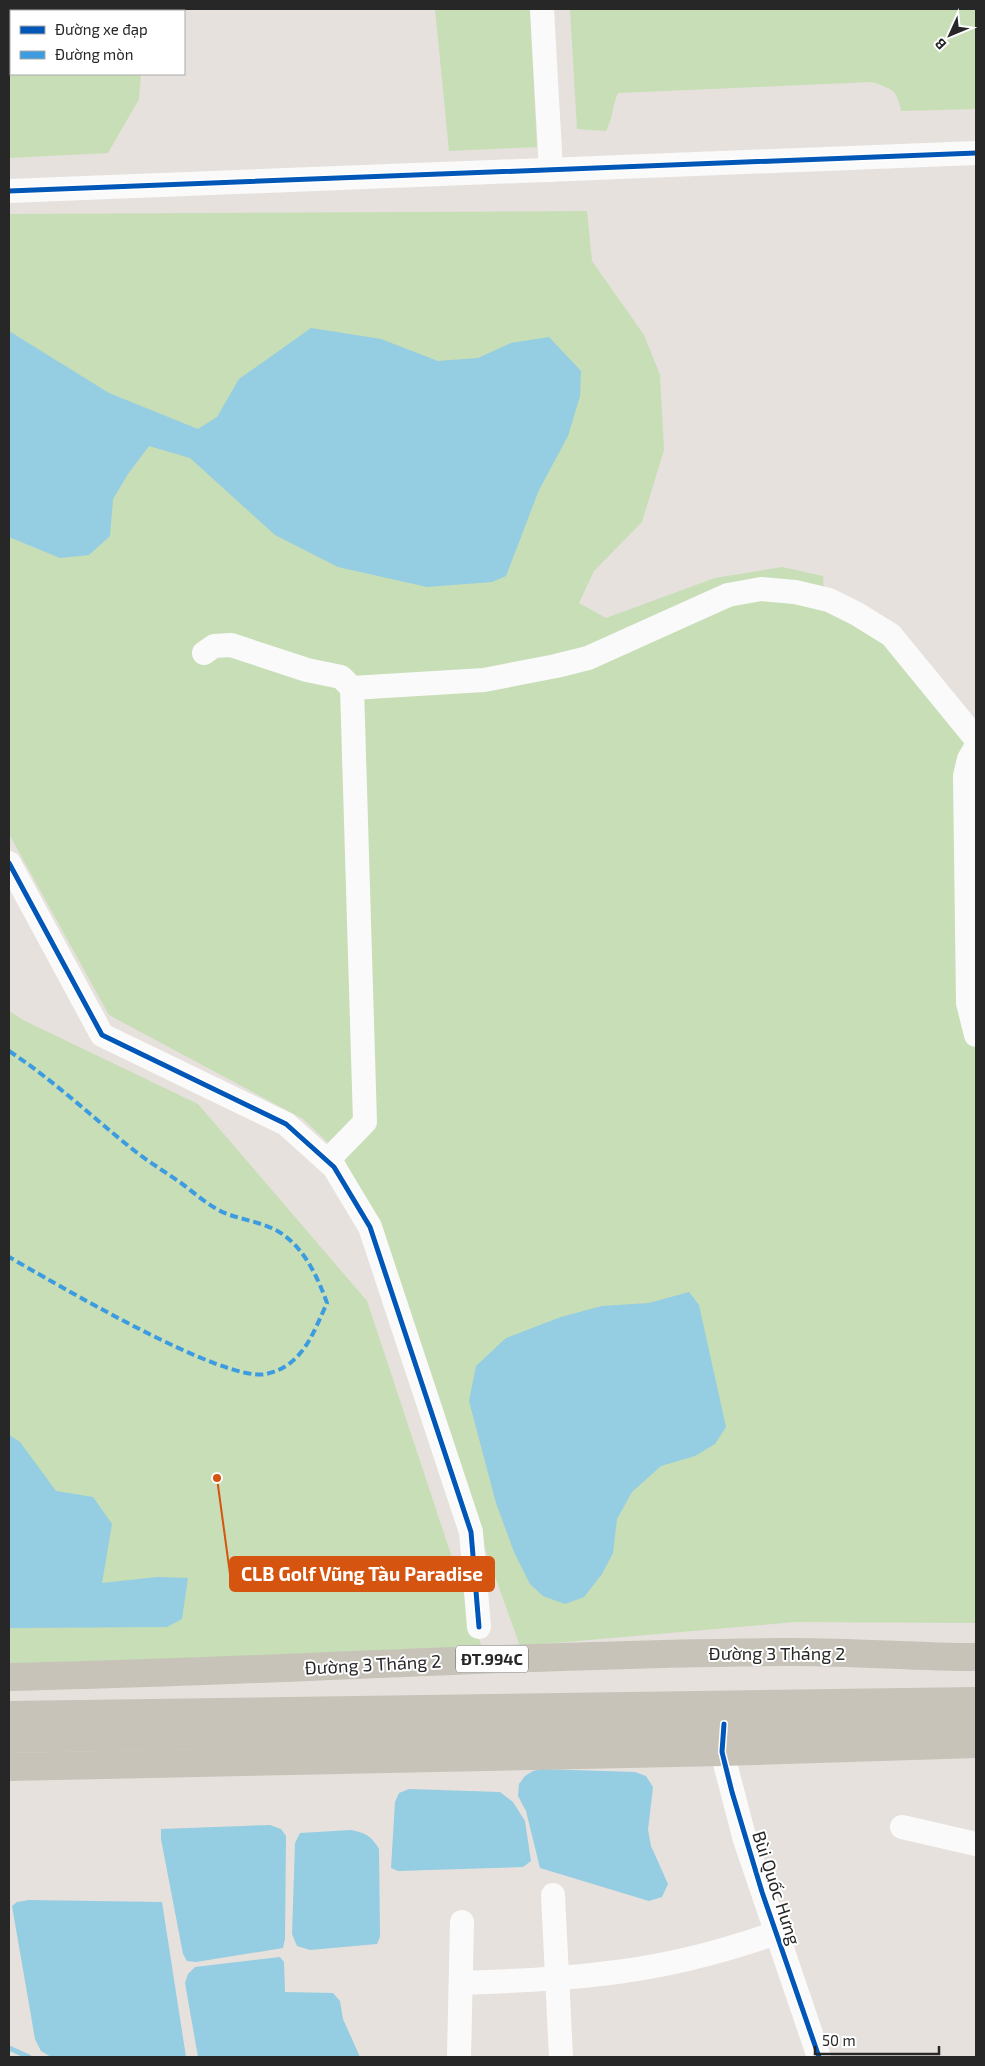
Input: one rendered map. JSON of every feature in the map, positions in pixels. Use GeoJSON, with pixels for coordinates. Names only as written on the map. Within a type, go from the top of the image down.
{"type":"FeatureCollection","features":[{"type":"Feature","properties":{"kind":"main road","name":"Đường 3 Tháng 2"},"geometry":{"type":"LineString","coordinates":[[9,1677],[164,1674],[503,1658],[672,1654],[785,1652],[976,1657]]}},
{"type":"Feature","properties":{"kind":"main road"},"geometry":{"type":"LineString","coordinates":[[9,1715],[976,1701]]}},
{"type":"Feature","properties":{"kind":"main road"},"geometry":{"type":"LineString","coordinates":[[9,1739],[976,1720]]}},
{"type":"Feature","properties":{"kind":"main road"},"geometry":{"type":"LineString","coordinates":[[9,1767],[722,1752],[976,1744]]}},
{"type":"Feature","properties":{"kind":"street"},"geometry":{"type":"LineString","coordinates":[[542,9],[551,170]]}},
{"type":"Feature","properties":{"kind":"street"},"geometry":{"type":"LineString","coordinates":[[9,191],[976,153]]}},
{"type":"Feature","properties":{"kind":"street"},"geometry":{"type":"LineString","coordinates":[[352,688],[477,680],[556,666],[588,658],[728,595],[761,589],[795,592],[829,600],[857,614],[891,635],[976,739]]}},
{"type":"Feature","properties":{"kind":"street"},"geometry":{"type":"LineString","coordinates":[[204,653],[214,646],[231,645],[307,670],[341,677],[352,688],[365,1122],[328,1161]]}},
{"type":"Feature","properties":{"kind":"street"},"geometry":{"type":"LineString","coordinates":[[976,747],[969,759],[965,776],[968,1003],[976,1035]]}},
{"type":"Feature","properties":{"kind":"street"},"geometry":{"type":"LineString","coordinates":[[9,863],[102,1035],[286,1124],[334,1167],[370,1226],[471,1532],[479,1627]]}},
{"type":"Feature","properties":{"kind":"street","name":"Bùi Quốc Hưng"},"geometry":{"type":"LineString","coordinates":[[724,1724],[722,1752],[745,1840],[819,2057]]}},
{"type":"Feature","properties":{"kind":"street"},"geometry":{"type":"LineString","coordinates":[[902,1827],[976,1844]]}},
{"type":"Feature","properties":{"kind":"street"},"geometry":{"type":"LineString","coordinates":[[553,1895],[562,2057]]}},
{"type":"Feature","properties":{"kind":"street"},"geometry":{"type":"LineString","coordinates":[[459,2057],[462,1922]]}},
{"type":"Feature","properties":{"kind":"street"},"geometry":{"type":"LineString","coordinates":[[461,1983],[558,1978],[618,1972],[718,1952],[776,1933]]}},
{"type":"Feature","properties":{"kind":"green space"},"geometry":{"type":"Polygon","coordinates":[[[9,9],[162,9],[10,10],[10,75],[141,75],[139,99],[108,153],[9,158],[9,9]]]}},
{"type":"Feature","properties":{"kind":"green space"},"geometry":{"type":"Polygon","coordinates":[[[435,9],[530,9],[537,147],[449,151],[435,9]]]}},
{"type":"Feature","properties":{"kind":"green space"},"geometry":{"type":"Polygon","coordinates":[[[570,9],[976,9],[976,109],[901,111],[898,98],[893,91],[872,82],[618,93],[606,131],[577,129],[570,9]]]}},
{"type":"Feature","properties":{"kind":"green space"},"geometry":{"type":"Polygon","coordinates":[[[587,211],[592,261],[644,335],[660,375],[664,450],[642,522],[594,571],[579,603],[606,618],[715,578],[782,567],[823,576],[825,608],[876,634],[976,756],[976,1623],[795,1622],[520,1646],[344,1158],[303,1119],[109,1015],[9,834],[9,214],[587,211]]]}},
{"type":"Feature","properties":{"kind":"green space"},"geometry":{"type":"Polygon","coordinates":[[[9,1011],[23,1020],[198,1104],[367,1301],[484,1654],[9,1664],[9,1011]]]}},
{"type":"Feature","properties":{"kind":"water"},"geometry":{"type":"Polygon","coordinates":[[[311,328],[381,339],[438,361],[478,358],[511,343],[549,337],[581,371],[580,396],[568,436],[539,490],[506,576],[492,582],[427,587],[338,567],[275,535],[190,458],[149,446],[128,474],[113,499],[110,536],[89,555],[60,558],[9,537],[9,331],[109,393],[198,429],[217,417],[239,379],[311,328]]]}},
{"type":"Feature","properties":{"kind":"water"},"geometry":{"type":"Polygon","coordinates":[[[689,1292],[699,1305],[726,1427],[715,1444],[695,1456],[661,1466],[632,1492],[617,1519],[613,1553],[602,1574],[584,1597],[565,1604],[543,1596],[530,1584],[514,1552],[496,1503],[469,1401],[476,1366],[506,1338],[561,1317],[602,1306],[649,1303],[689,1292]]]}},
{"type":"Feature","properties":{"kind":"water"},"geometry":{"type":"Polygon","coordinates":[[[9,1435],[20,1442],[56,1491],[93,1497],[112,1524],[102,1583],[157,1577],[188,1578],[182,1619],[167,1627],[9,1628],[9,1435]]]}},
{"type":"Feature","properties":{"kind":"water"},"geometry":{"type":"Polygon","coordinates":[[[542,1769],[635,1772],[646,1776],[653,1787],[648,1830],[651,1846],[668,1884],[662,1897],[649,1901],[540,1868],[526,1811],[518,1796],[519,1784],[525,1776],[533,1771],[542,1769]]]}},
{"type":"Feature","properties":{"kind":"water"},"geometry":{"type":"Polygon","coordinates":[[[409,1789],[500,1792],[513,1802],[525,1821],[531,1861],[523,1867],[398,1871],[391,1868],[395,1802],[399,1793],[409,1789]]]}},
{"type":"Feature","properties":{"kind":"water"},"geometry":{"type":"Polygon","coordinates":[[[270,1825],[281,1829],[286,1836],[285,1939],[283,1948],[196,1962],[187,1961],[183,1954],[161,1839],[161,1829],[270,1825]]]}},
{"type":"Feature","properties":{"kind":"water"},"geometry":{"type":"Polygon","coordinates":[[[351,1830],[368,1836],[379,1849],[380,1937],[377,1944],[310,1950],[297,1946],[292,1934],[295,1843],[300,1833],[351,1830]]]}},
{"type":"Feature","properties":{"kind":"water"},"geometry":{"type":"Polygon","coordinates":[[[29,1900],[162,1902],[186,2057],[51,2057],[41,2051],[35,2039],[12,1906],[17,1902],[29,1900]]]}},
{"type":"Feature","properties":{"kind":"water"},"geometry":{"type":"Polygon","coordinates":[[[280,1957],[284,1962],[285,1992],[333,1993],[340,2001],[343,2019],[360,2057],[198,2057],[185,1983],[188,1974],[195,1967],[280,1957]]]}},
{"type":"Feature","properties":{"kind":"waterway"},"geometry":{"type":"LineString","coordinates":[[9,2048],[29,2057]]}},
{"type":"Feature","properties":{"kind":"marked path"},"geometry":{"type":"LineString","coordinates":[[9,1051],[56,1086],[137,1153],[211,1205],[232,1216],[269,1227],[285,1236],[311,1266],[327,1303],[305,1347],[289,1364],[279,1370],[266,1374],[244,1373],[177,1348],[98,1307],[9,1257]]}},
{"type":"Feature","properties":{"kind":"cycle path"},"geometry":{"type":"LineString","coordinates":[[9,191],[976,153]]}},
{"type":"Feature","properties":{"kind":"cycle path"},"geometry":{"type":"LineString","coordinates":[[9,863],[102,1035],[286,1124],[334,1167],[370,1227],[471,1532],[479,1627]]}},
{"type":"Feature","properties":{"kind":"cycle path"},"geometry":{"type":"LineString","coordinates":[[724,1724],[722,1752],[732,1792],[762,1892],[819,2057]]}},
{"type":"Feature","properties":{"kind":"place","name":"CLB Golf Vũng Tàu Paradise"},"geometry":{"type":"Point","coordinates":[217,1478]}}]}
